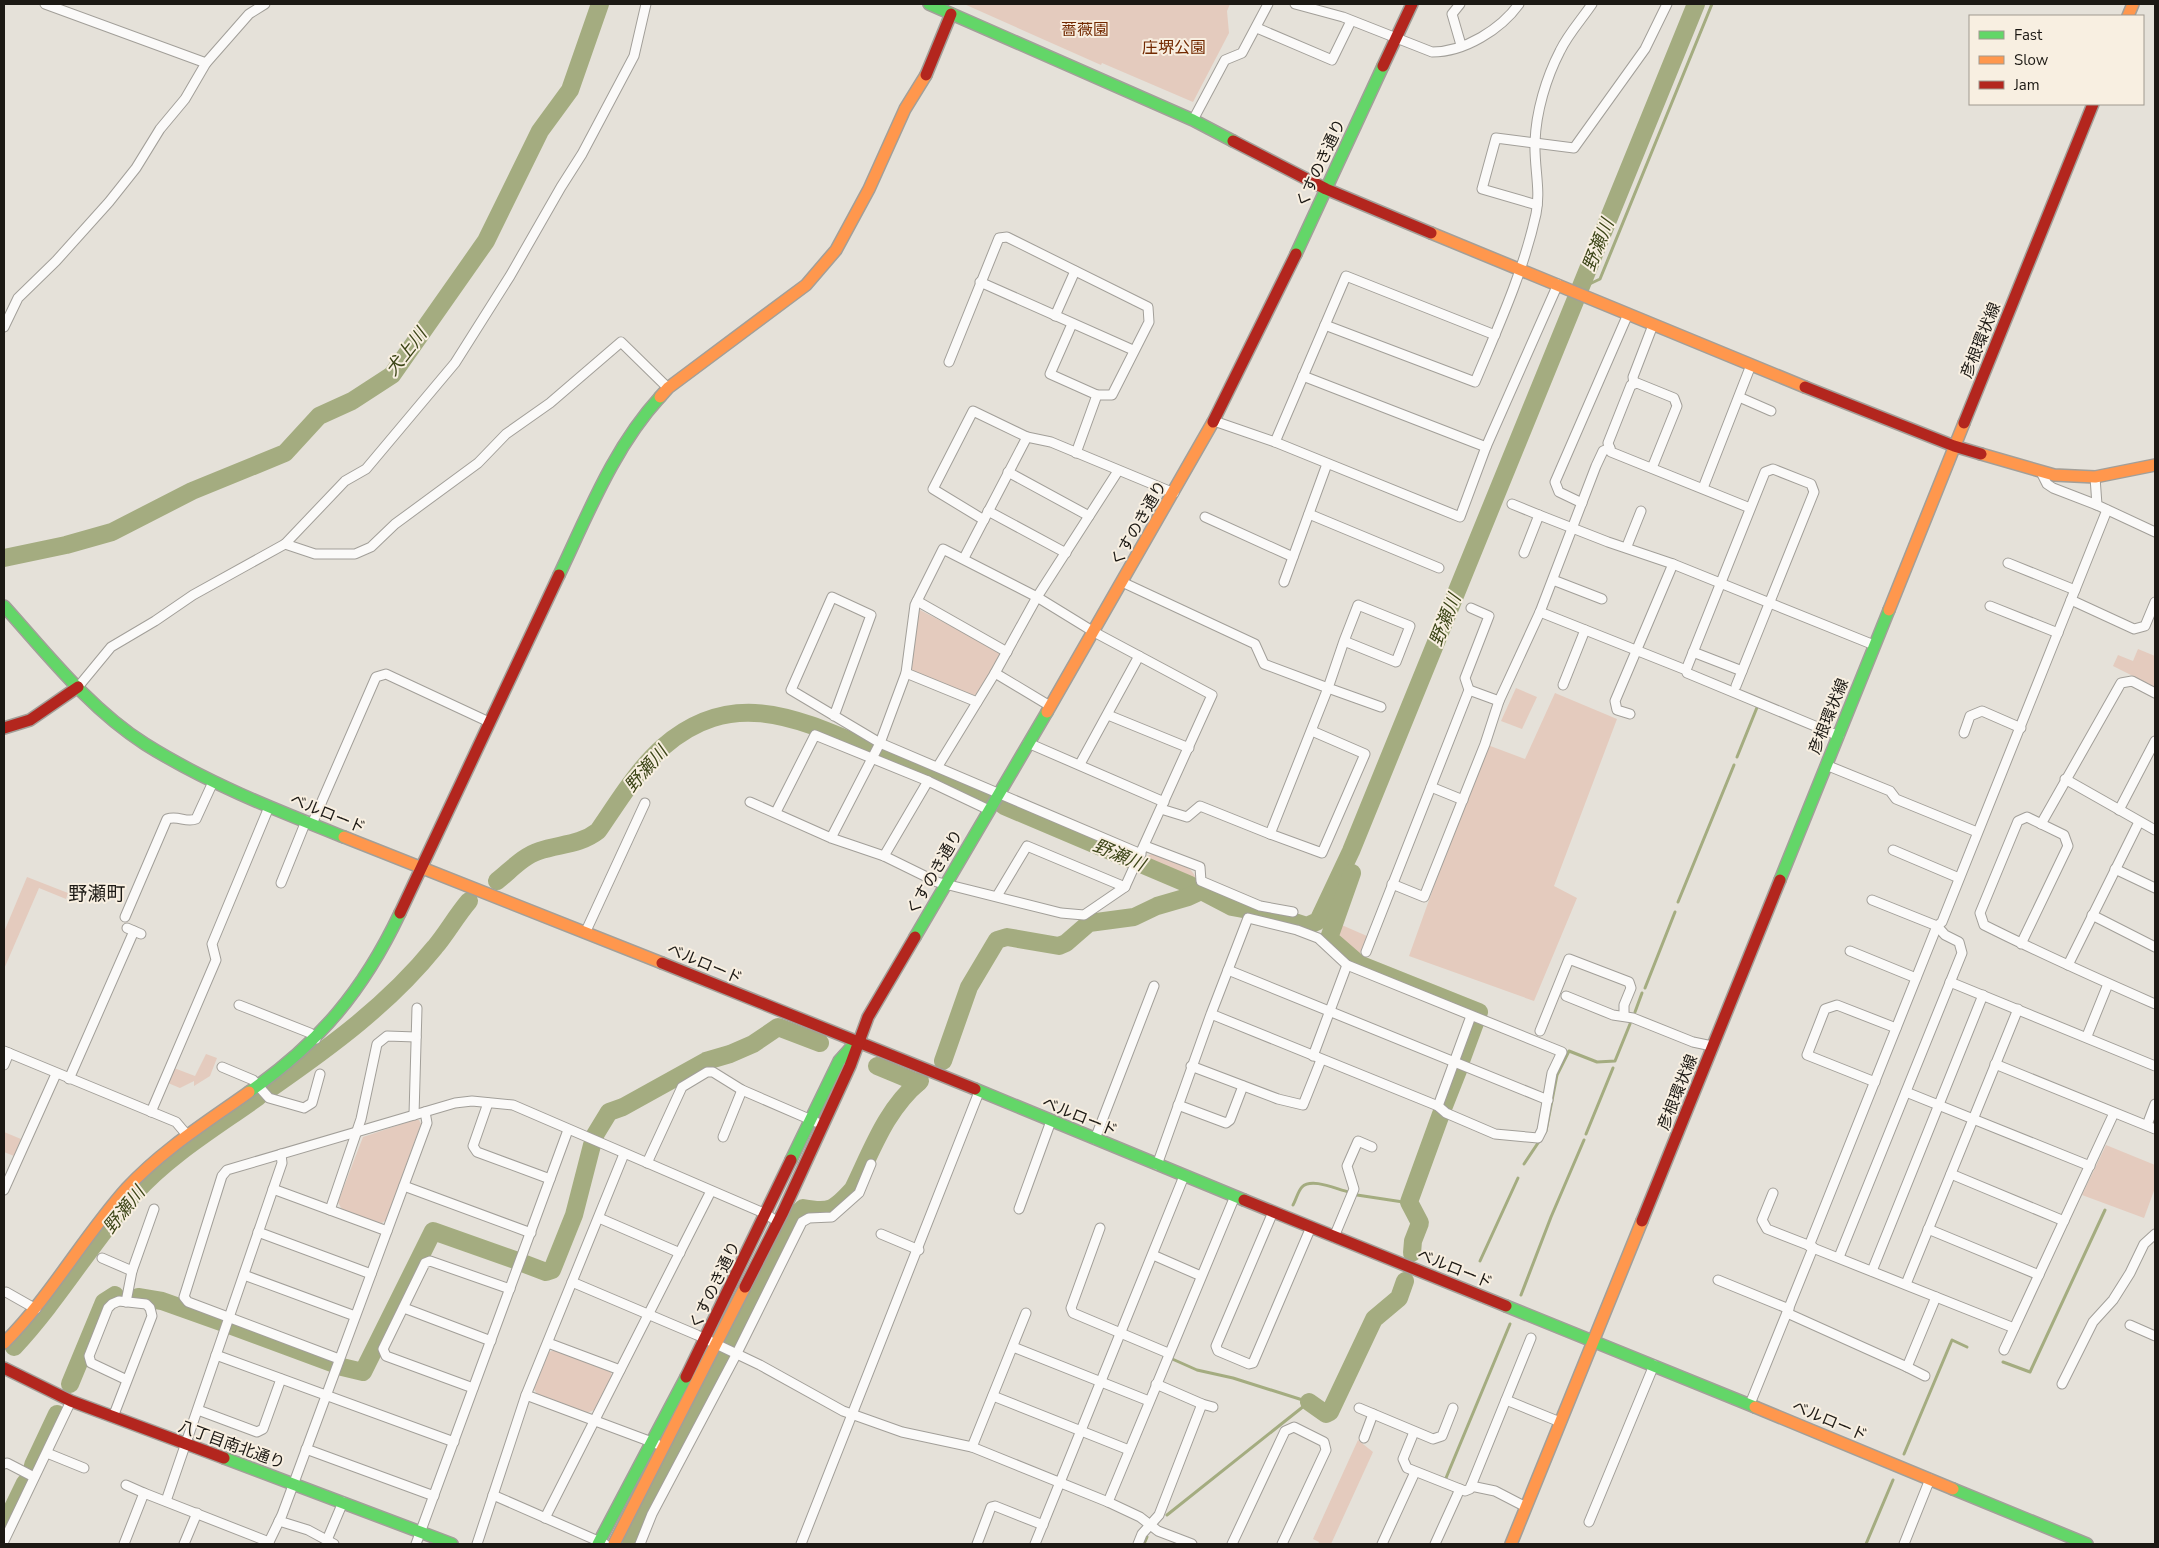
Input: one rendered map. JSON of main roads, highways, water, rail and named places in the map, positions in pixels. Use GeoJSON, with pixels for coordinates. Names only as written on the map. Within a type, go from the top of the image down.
{"type":"FeatureCollection","features":[{"type":"Feature","properties":{"kind":"waterway","name":"犬上川"},"geometry":{"type":"LineString","coordinates":[[4,558],[66,545],[112,532],[192,491],[285,453],[319,416],[352,401],[392,375],[486,241],[540,131],[570,90],[600,4]]}},
{"type":"Feature","properties":{"kind":"waterway","name":"野瀬川"},"geometry":{"type":"LineString","coordinates":[[1004,806],[1188,884],[1232,907],[1270,914],[1307,926],[1318,921],[1351,851],[1696,4]]}},
{"type":"Feature","properties":{"kind":"waterway"},"geometry":{"type":"LineString","coordinates":[[1579,289],[1600,279],[1712,4]]}},
{"type":"Feature","properties":{"kind":"waterway"},"geometry":{"type":"LineString","coordinates":[[1737,757],[1758,705]]}},
{"type":"Feature","properties":{"kind":"waterway","name":"野瀬川"},"geometry":{"type":"LineString","coordinates":[[497,881],[533,853],[577,842],[598,831],[628,787],[663,747],[689,728],[715,717],[741,713],[766,714],[792,719],[845,738],[984,797]]}},
{"type":"Feature","properties":{"kind":"waterway"},"geometry":{"type":"LineString","coordinates":[[1678,902],[1734,765]]}},
{"type":"Feature","properties":{"kind":"waterway"},"geometry":{"type":"LineString","coordinates":[[1352,873],[1329,938],[1359,964],[1479,1012],[1478,1015]]}},
{"type":"Feature","properties":{"kind":"waterway"},"geometry":{"type":"LineString","coordinates":[[943,1061],[969,987],[997,940],[1007,937],[1059,946],[1066,943],[1089,923],[1134,917],[1157,906],[1201,891]]}},
{"type":"Feature","properties":{"kind":"waterway","name":"野瀬川"},"geometry":{"type":"LineString","coordinates":[[271,1088],[315,1057],[378,1006],[417,968],[444,936],[469,901]]}},
{"type":"Feature","properties":{"kind":"waterway"},"geometry":{"type":"LineString","coordinates":[[1645,988],[1675,912]]}},
{"type":"Feature","properties":{"kind":"waterway"},"geometry":{"type":"LineString","coordinates":[[1635,1012],[1642,993]]}},
{"type":"Feature","properties":{"kind":"waterway"},"geometry":{"type":"LineString","coordinates":[[1461,1061],[1475,1023]]}},
{"type":"Feature","properties":{"kind":"waterway"},"geometry":{"type":"LineString","coordinates":[[1524,1164],[1546,1131],[1557,1075],[1569,1051],[1597,1062],[1615,1061],[1630,1024]]}},
{"type":"Feature","properties":{"kind":"waterway"},"geometry":{"type":"LineString","coordinates":[[595,1135],[609,1112],[623,1107],[706,1061],[730,1054],[753,1044],[778,1027],[820,1043]]}},
{"type":"Feature","properties":{"kind":"waterway"},"geometry":{"type":"LineString","coordinates":[[877,1066],[918,1083]]}},
{"type":"Feature","properties":{"kind":"waterway"},"geometry":{"type":"LineString","coordinates":[[1444,1106],[1459,1068]]}},
{"type":"Feature","properties":{"kind":"waterway"},"geometry":{"type":"LineString","coordinates":[[1586,1134],[1613,1068]]}},
{"type":"Feature","properties":{"kind":"waterway"},"geometry":{"type":"LineString","coordinates":[[631,1544],[638,1526],[800,1211],[803,1208],[826,1210],[836,1206],[847,1196],[853,1189],[889,1117],[908,1092],[920,1081]]}},
{"type":"Feature","properties":{"kind":"waterway","name":"野瀬川"},"geometry":{"type":"LineString","coordinates":[[14,1347],[45,1310],[134,1194],[162,1167],[193,1142],[258,1097]]}},
{"type":"Feature","properties":{"kind":"waterway"},"geometry":{"type":"LineString","coordinates":[[1412,1253],[1413,1241],[1420,1223],[1409,1202],[1441,1114]]}},
{"type":"Feature","properties":{"kind":"waterway"},"geometry":{"type":"LineString","coordinates":[[1521,1295],[1551,1217],[1584,1140]]}},
{"type":"Feature","properties":{"kind":"waterway"},"geometry":{"type":"LineString","coordinates":[[525,1264],[546,1272],[552,1270],[574,1215],[592,1145]]}},
{"type":"Feature","properties":{"kind":"waterway"},"geometry":{"type":"LineString","coordinates":[[1480,1261],[1518,1178]]}},
{"type":"Feature","properties":{"kind":"waterway"},"geometry":{"type":"LineString","coordinates":[[1293,1205],[1302,1187],[1306,1184],[1325,1185],[1349,1192]]}},
{"type":"Feature","properties":{"kind":"waterway"},"geometry":{"type":"LineString","coordinates":[[1357,1195],[1403,1202],[1410,1199]]}},
{"type":"Feature","properties":{"kind":"waterway"},"geometry":{"type":"LineString","coordinates":[[2003,1362],[2030,1372],[2105,1210]]}},
{"type":"Feature","properties":{"kind":"waterway"},"geometry":{"type":"LineString","coordinates":[[342,1367],[363,1372],[433,1231],[515,1260]]}},
{"type":"Feature","properties":{"kind":"waterway"},"geometry":{"type":"LineString","coordinates":[[1309,1402],[1326,1414],[1330,1412],[1374,1319],[1399,1298],[1405,1281]]}},
{"type":"Feature","properties":{"kind":"waterway"},"geometry":{"type":"LineString","coordinates":[[70,1384],[104,1302],[115,1295]]}},
{"type":"Feature","properties":{"kind":"waterway"},"geometry":{"type":"LineString","coordinates":[[138,1297],[162,1301],[221,1322]]}},
{"type":"Feature","properties":{"kind":"waterway"},"geometry":{"type":"LineString","coordinates":[[1446,1478],[1510,1324]]}},
{"type":"Feature","properties":{"kind":"waterway"},"geometry":{"type":"LineString","coordinates":[[232,1326],[332,1363]]}},
{"type":"Feature","properties":{"kind":"waterway"},"geometry":{"type":"LineString","coordinates":[[1904,1454],[1952,1340],[1967,1347]]}},
{"type":"Feature","properties":{"kind":"waterway"},"geometry":{"type":"LineString","coordinates":[[1167,1515],[1309,1402],[1233,1378],[1197,1370],[1170,1358]]}},
{"type":"Feature","properties":{"kind":"waterway"},"geometry":{"type":"LineString","coordinates":[[33,1465],[57,1414]]}},
{"type":"Feature","properties":{"kind":"waterway"},"geometry":{"type":"LineString","coordinates":[[1866,1544],[1893,1480]]}},
{"type":"Feature","properties":{"kind":"waterway"},"geometry":{"type":"LineString","coordinates":[[4,1526],[25,1483]]}},
{"type":"Feature","properties":{"kind":"waterway"},"geometry":{"type":"LineString","coordinates":[[1144,1544],[1147,1537]]}},
{"type":"Feature","properties":{"kind":"district","name":"野瀬町"},"geometry":{"type":"Point","coordinates":[97,893]}},
{"type":"Feature","properties":{"kind":"park label","name":"薔薇園"},"geometry":{"type":"Point","coordinates":[1085,29]}},
{"type":"Feature","properties":{"kind":"park label","name":"庄堺公園"},"geometry":{"type":"Point","coordinates":[1174,47]}}]}
